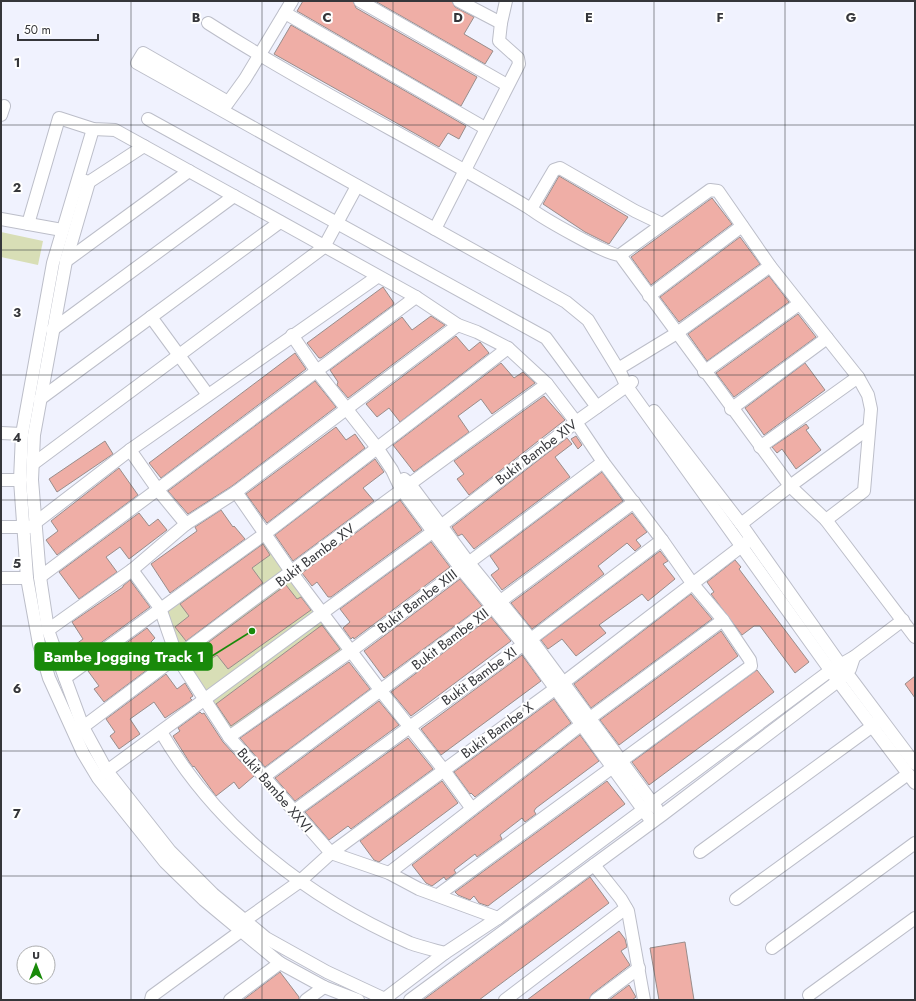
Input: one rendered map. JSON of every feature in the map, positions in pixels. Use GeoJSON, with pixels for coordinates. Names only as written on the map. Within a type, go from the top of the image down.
{"type":"FeatureCollection","features":[{"type":"Feature","properties":{"kind":"street"},"geometry":{"type":"LineString","coordinates":[[225,106],[245,79],[292,1]]}},
{"type":"Feature","properties":{"kind":"street"},"geometry":{"type":"LineString","coordinates":[[360,1],[507,85]]}},
{"type":"Feature","properties":{"kind":"street"},"geometry":{"type":"LineString","coordinates":[[459,1],[501,24]]}},
{"type":"Feature","properties":{"kind":"street"},"geometry":{"type":"LineString","coordinates":[[435,228],[519,61],[499,41],[506,1]]}},
{"type":"Feature","properties":{"kind":"street"},"geometry":{"type":"LineString","coordinates":[[285,13],[485,128]]}},
{"type":"Feature","properties":{"kind":"street"},"geometry":{"type":"LineString","coordinates":[[208,24],[259,56],[464,169],[531,209],[617,256],[710,190],[716,190],[727,202],[770,266],[858,378],[870,402],[864,491],[826,520]]}},
{"type":"Feature","properties":{"kind":"street"},"geometry":{"type":"LineString","coordinates":[[225,106],[137,63],[143,53],[225,106],[357,186],[566,302],[588,320],[624,378],[839,669],[913,774],[736,900]]}},
{"type":"Feature","properties":{"kind":"street"},"geometry":{"type":"LineString","coordinates":[[28,224],[59,118],[93,129],[116,130],[377,277],[416,297],[458,325],[477,332],[508,348],[547,384],[692,583],[723,620],[750,660],[751,666],[438,895]]}},
{"type":"Feature","properties":{"kind":"street"},"geometry":{"type":"LineString","coordinates":[[148,118],[546,338],[597,407]]}},
{"type":"Feature","properties":{"kind":"street"},"geometry":{"type":"LineString","coordinates":[[93,129],[52,330],[34,436],[33,464],[35,525],[40,577],[48,630],[83,727],[107,771],[170,851],[280,963],[324,987],[358,1000]]}},
{"type":"Feature","properties":{"kind":"street"},"geometry":{"type":"LineString","coordinates":[[144,146],[83,180],[62,230],[53,263],[22,434],[20,480],[27,578],[39,644],[49,678],[82,753],[98,778],[165,862],[204,900],[242,926],[327,972],[385,1000],[445,953],[498,918],[647,806],[839,669],[903,620]]}},
{"type":"Feature","properties":{"kind":"street"},"geometry":{"type":"LineString","coordinates":[[531,209],[554,170],[560,168],[634,211],[662,224]]}},
{"type":"Feature","properties":{"kind":"street"},"geometry":{"type":"LineString","coordinates":[[66,261],[188,171]]}},
{"type":"Feature","properties":{"kind":"street"},"geometry":{"type":"LineString","coordinates":[[33,464],[324,247],[357,186]]}},
{"type":"Feature","properties":{"kind":"street"},"geometry":{"type":"LineString","coordinates":[[52,330],[234,196]]}},
{"type":"Feature","properties":{"kind":"street"},"geometry":{"type":"LineString","coordinates":[[1,219],[62,230]]}},
{"type":"Feature","properties":{"kind":"street"},"geometry":{"type":"LineString","coordinates":[[40,399],[280,222]]}},
{"type":"Feature","properties":{"kind":"street"},"geometry":{"type":"LineString","coordinates":[[649,296],[742,226]]}},
{"type":"Feature","properties":{"kind":"street"},"geometry":{"type":"LineString","coordinates":[[620,255],[704,372],[790,486],[826,520],[915,637]]}},
{"type":"Feature","properties":{"kind":"street","name":"Bukit Bambe XIV"},"geometry":{"type":"LineString","coordinates":[[107,771],[438,528],[597,407],[624,378],[677,333],[770,266]]}},
{"type":"Feature","properties":{"kind":"street"},"geometry":{"type":"LineString","coordinates":[[1,527],[23,527],[35,525],[130,450],[292,335],[377,277]]}},
{"type":"Feature","properties":{"kind":"street"},"geometry":{"type":"LineString","coordinates":[[40,577],[416,297]]}},
{"type":"Feature","properties":{"kind":"street"},"geometry":{"type":"LineString","coordinates":[[704,372],[799,304]]}},
{"type":"Feature","properties":{"kind":"street"},"geometry":{"type":"LineString","coordinates":[[151,317],[208,395]]}},
{"type":"Feature","properties":{"kind":"street"},"geometry":{"type":"LineString","coordinates":[[48,630],[132,570],[186,524],[236,492],[458,325]]}},
{"type":"Feature","properties":{"kind":"street"},"geometry":{"type":"LineString","coordinates":[[292,335],[316,370],[378,448],[392,470],[438,528],[465,566],[527,641],[657,818]]}},
{"type":"Feature","properties":{"kind":"street"},"geometry":{"type":"LineString","coordinates":[[732,409],[827,338]]}},
{"type":"Feature","properties":{"kind":"street"},"geometry":{"type":"LineString","coordinates":[[65,678],[266,533],[508,348]]}},
{"type":"Feature","properties":{"kind":"street"},"geometry":{"type":"LineString","coordinates":[[624,378],[741,524],[746,543]]}},
{"type":"Feature","properties":{"kind":"street"},"geometry":{"type":"LineString","coordinates":[[760,447],[858,378]]}},
{"type":"Feature","properties":{"kind":"street","name":"Bukit Bambe XV"},"geometry":{"type":"LineString","coordinates":[[83,727],[292,573],[406,486],[547,384]]}},
{"type":"Feature","properties":{"kind":"street"},"geometry":{"type":"LineString","coordinates":[[741,524],[869,428]]}},
{"type":"Feature","properties":{"kind":"street"},"geometry":{"type":"LineString","coordinates":[[1,433],[22,434]]}},
{"type":"Feature","properties":{"kind":"street"},"geometry":{"type":"LineString","coordinates":[[130,450],[158,490],[186,524]]}},
{"type":"Feature","properties":{"kind":"street","name":"Bukit Bambe XIII"},"geometry":{"type":"LineString","coordinates":[[229,737],[351,651],[603,462]]}},
{"type":"Feature","properties":{"kind":"street"},"geometry":{"type":"LineString","coordinates":[[1,480],[20,480]]}},
{"type":"Feature","properties":{"kind":"street"},"geometry":{"type":"LineString","coordinates":[[236,492],[266,533],[292,573],[324,612],[381,691],[410,726],[472,809]]}},
{"type":"Feature","properties":{"kind":"street","name":"Bukit Bambe XII"},"geometry":{"type":"LineString","coordinates":[[265,776],[634,502]]}},
{"type":"Feature","properties":{"kind":"street","name":"Bukit Bambe XI"},"geometry":{"type":"LineString","coordinates":[[294,811],[527,641],[662,540]]}},
{"type":"Feature","properties":{"kind":"street","name":"Bukit Bambe X"},"geometry":{"type":"LineString","coordinates":[[151,1000],[152,996],[299,882],[330,853],[559,685],[746,543]]}},
{"type":"Feature","properties":{"kind":"street","name":"Bukit Bambe XXVI"},"geometry":{"type":"LineString","coordinates":[[132,570],[160,608],[176,657],[203,700],[229,737],[265,776],[330,853]]}},
{"type":"Feature","properties":{"kind":"street"},"geometry":{"type":"LineString","coordinates":[[1,578],[27,578]]}},
{"type":"Feature","properties":{"kind":"street"},"geometry":{"type":"LineString","coordinates":[[389,872],[723,620]]}},
{"type":"Feature","properties":{"kind":"street"},"geometry":{"type":"LineString","coordinates":[[410,1000],[594,866],[838,680],[839,669]]}},
{"type":"Feature","properties":{"kind":"street"},"geometry":{"type":"LineString","coordinates":[[838,680],[878,723]]}},
{"type":"Feature","properties":{"kind":"street"},"geometry":{"type":"LineString","coordinates":[[700,852],[878,723]]}},
{"type":"Feature","properties":{"kind":"street"},"geometry":{"type":"LineString","coordinates":[[161,732],[178,761],[206,797],[243,836],[299,882],[349,913],[412,944],[445,953]]}},
{"type":"Feature","properties":{"kind":"street"},"geometry":{"type":"LineString","coordinates":[[772,948],[915,843]]}},
{"type":"Feature","properties":{"kind":"street"},"geometry":{"type":"LineString","coordinates":[[330,853],[389,872],[418,889],[498,918]]}},
{"type":"Feature","properties":{"kind":"street"},"geometry":{"type":"LineString","coordinates":[[594,866],[622,899],[626,908],[639,968],[644,1000]]}},
{"type":"Feature","properties":{"kind":"street"},"geometry":{"type":"LineString","coordinates":[[505,1000],[626,908]]}},
{"type":"Feature","properties":{"kind":"street"},"geometry":{"type":"LineString","coordinates":[[809,995],[915,918]]}},
{"type":"Feature","properties":{"kind":"street"},"geometry":{"type":"LineString","coordinates":[[230,1000],[280,963]]}},
{"type":"Feature","properties":{"kind":"street"},"geometry":{"type":"LineString","coordinates":[[596,1000],[639,968]]}},
{"type":"Feature","properties":{"kind":"street"},"geometry":{"type":"LineString","coordinates":[[306,1000],[324,987]]}},
{"type":"Feature","properties":{"kind":"green space"},"geometry":{"type":"Polygon","coordinates":[[[1,232],[43,241],[38,265],[1,257],[1,232]]]}},
{"type":"Feature","properties":{"kind":"green space"},"geometry":{"type":"Polygon","coordinates":[[[266,533],[351,651],[229,737],[203,700],[160,608],[266,533]]]}},
{"type":"Feature","properties":{"kind":"building"},"geometry":{"type":"Polygon","coordinates":[[[303,1],[353,1],[356,8],[477,77],[461,106],[297,11],[303,1]]]}},
{"type":"Feature","properties":{"kind":"building"},"geometry":{"type":"Polygon","coordinates":[[[375,1],[452,1],[455,7],[474,17],[464,34],[493,51],[485,64],[375,1]]]}},
{"type":"Feature","properties":{"kind":"building"},"geometry":{"type":"Polygon","coordinates":[[[291,25],[466,126],[459,139],[448,133],[439,147],[274,54],[291,25]]]}},
{"type":"Feature","properties":{"kind":"building"},"geometry":{"type":"Polygon","coordinates":[[[559,176],[628,217],[609,244],[585,232],[543,204],[559,176]]]}},
{"type":"Feature","properties":{"kind":"building"},"geometry":{"type":"Polygon","coordinates":[[[712,198],[732,224],[651,285],[631,257],[712,198]]]}},
{"type":"Feature","properties":{"kind":"building"},"geometry":{"type":"Polygon","coordinates":[[[740,237],[760,264],[679,322],[660,297],[740,237]]]}},
{"type":"Feature","properties":{"kind":"building"},"geometry":{"type":"Polygon","coordinates":[[[769,276],[789,302],[707,361],[688,334],[769,276]]]}},
{"type":"Feature","properties":{"kind":"building"},"geometry":{"type":"Polygon","coordinates":[[[383,287],[394,303],[393,305],[319,358],[307,343],[383,287]]]}},
{"type":"Feature","properties":{"kind":"building"},"geometry":{"type":"Polygon","coordinates":[[[798,314],[816,337],[734,397],[716,373],[798,314]]]}},
{"type":"Feature","properties":{"kind":"building"},"geometry":{"type":"Polygon","coordinates":[[[431,316],[445,325],[348,398],[337,385],[338,382],[330,370],[402,317],[412,330],[431,316]]]}},
{"type":"Feature","properties":{"kind":"building"},"geometry":{"type":"Polygon","coordinates":[[[456,336],[469,351],[480,342],[489,353],[400,422],[389,408],[377,417],[366,404],[456,336]]]}},
{"type":"Feature","properties":{"kind":"building"},"geometry":{"type":"Polygon","coordinates":[[[295,353],[306,369],[161,478],[149,463],[295,353]]]}},
{"type":"Feature","properties":{"kind":"building"},"geometry":{"type":"Polygon","coordinates":[[[501,363],[514,378],[523,372],[535,383],[492,414],[481,399],[458,416],[469,432],[414,472],[393,445],[501,363]]]}},
{"type":"Feature","properties":{"kind":"building"},"geometry":{"type":"Polygon","coordinates":[[[805,363],[825,390],[764,435],[745,408],[805,363]]]}},
{"type":"Feature","properties":{"kind":"building"},"geometry":{"type":"Polygon","coordinates":[[[315,381],[336,407],[232,486],[188,514],[168,491],[315,381]]]}},
{"type":"Feature","properties":{"kind":"building"},"geometry":{"type":"Polygon","coordinates":[[[544,396],[565,420],[469,495],[457,479],[464,474],[454,461],[544,396]]]}},
{"type":"Feature","properties":{"kind":"building"},"geometry":{"type":"Polygon","coordinates":[[[806,424],[809,428],[806,430],[821,450],[796,469],[782,449],[777,453],[772,447],[806,424]]]}},
{"type":"Feature","properties":{"kind":"building"},"geometry":{"type":"Polygon","coordinates":[[[336,427],[346,440],[355,434],[365,448],[267,523],[246,494],[336,427]]]}},
{"type":"Feature","properties":{"kind":"building"},"geometry":{"type":"Polygon","coordinates":[[[576,436],[582,445],[578,449],[571,439],[576,436]]]}},
{"type":"Feature","properties":{"kind":"building"},"geometry":{"type":"Polygon","coordinates":[[[567,438],[572,444],[555,457],[570,477],[474,549],[462,534],[458,536],[452,527],[567,438]]]}},
{"type":"Feature","properties":{"kind":"building"},"geometry":{"type":"Polygon","coordinates":[[[105,441],[113,454],[57,492],[49,479],[105,441]]]}},
{"type":"Feature","properties":{"kind":"building"},"geometry":{"type":"Polygon","coordinates":[[[375,459],[384,472],[363,488],[374,501],[293,561],[275,535],[375,459]]]}},
{"type":"Feature","properties":{"kind":"building"},"geometry":{"type":"Polygon","coordinates":[[[119,468],[138,495],[57,555],[46,540],[58,531],[51,521],[119,468]]]}},
{"type":"Feature","properties":{"kind":"building"},"geometry":{"type":"Polygon","coordinates":[[[602,472],[623,501],[502,590],[491,575],[499,569],[490,556],[602,472]]]}},
{"type":"Feature","properties":{"kind":"building"},"geometry":{"type":"Polygon","coordinates":[[[400,500],[422,530],[331,597],[328,597],[317,582],[312,586],[302,573],[400,500]]]}},
{"type":"Feature","properties":{"kind":"building"},"geometry":{"type":"Polygon","coordinates":[[[221,510],[233,527],[234,526],[245,539],[170,593],[151,564],[197,531],[195,527],[221,510]]]}},
{"type":"Feature","properties":{"kind":"building"},"geometry":{"type":"Polygon","coordinates":[[[139,513],[149,526],[158,519],[167,530],[129,559],[120,547],[106,557],[117,572],[79,599],[59,572],[139,513]]]}},
{"type":"Feature","properties":{"kind":"building"},"geometry":{"type":"Polygon","coordinates":[[[632,513],[647,532],[636,540],[641,546],[635,551],[627,543],[598,566],[604,574],[532,629],[511,603],[632,513]]]}},
{"type":"Feature","properties":{"kind":"building"},"geometry":{"type":"Polygon","coordinates":[[[431,542],[450,567],[354,639],[353,637],[351,639],[343,628],[350,622],[340,609],[431,542]]]}},
{"type":"Feature","properties":{"kind":"building"},"geometry":{"type":"Polygon","coordinates":[[[263,544],[270,555],[252,568],[263,583],[186,641],[175,627],[189,616],[180,604],[263,544]]]}},
{"type":"Feature","properties":{"kind":"building"},"geometry":{"type":"Polygon","coordinates":[[[660,551],[668,561],[663,564],[675,579],[648,601],[642,594],[599,625],[606,633],[576,656],[562,639],[548,649],[541,640],[660,551]]]}},
{"type":"Feature","properties":{"kind":"building"},"geometry":{"type":"Polygon","coordinates":[[[735,560],[741,567],[739,569],[809,662],[795,673],[760,626],[754,626],[742,635],[711,594],[714,592],[707,582],[735,560]]]}},
{"type":"Feature","properties":{"kind":"building"},"geometry":{"type":"Polygon","coordinates":[[[460,579],[482,606],[384,678],[364,651],[460,579]]]}},
{"type":"Feature","properties":{"kind":"building"},"geometry":{"type":"Polygon","coordinates":[[[130,580],[150,607],[80,658],[72,647],[83,639],[72,622],[123,587],[130,580]]]}},
{"type":"Feature","properties":{"kind":"building"},"geometry":{"type":"Polygon","coordinates":[[[286,585],[297,599],[301,597],[311,610],[228,669],[217,655],[198,667],[190,656],[286,585]]]}},
{"type":"Feature","properties":{"kind":"building"},"geometry":{"type":"Polygon","coordinates":[[[691,594],[712,619],[591,708],[574,684],[691,594]]]}},
{"type":"Feature","properties":{"kind":"building"},"geometry":{"type":"Polygon","coordinates":[[[491,617],[511,641],[411,716],[391,692],[491,617]]]}},
{"type":"Feature","properties":{"kind":"building"},"geometry":{"type":"Polygon","coordinates":[[[322,625],[340,649],[231,726],[216,704],[322,625]]]}},
{"type":"Feature","properties":{"kind":"building"},"geometry":{"type":"Polygon","coordinates":[[[147,628],[155,638],[151,642],[163,658],[104,702],[94,689],[99,686],[88,671],[147,628]]]}},
{"type":"Feature","properties":{"kind":"building"},"geometry":{"type":"Polygon","coordinates":[[[721,631],[738,656],[619,745],[600,720],[721,631]]]}},
{"type":"Feature","properties":{"kind":"building"},"geometry":{"type":"Polygon","coordinates":[[[522,655],[541,681],[441,755],[421,729],[522,655]]]}},
{"type":"Feature","properties":{"kind":"building"},"geometry":{"type":"Polygon","coordinates":[[[349,662],[370,689],[265,767],[240,738],[349,662]]]}},
{"type":"Feature","properties":{"kind":"building"},"geometry":{"type":"Polygon","coordinates":[[[757,670],[774,692],[649,785],[632,762],[757,670]]]}},
{"type":"Feature","properties":{"kind":"building"},"geometry":{"type":"Polygon","coordinates":[[[166,674],[177,689],[185,683],[193,696],[190,698],[192,700],[165,718],[154,702],[130,719],[140,734],[119,749],[110,736],[115,732],[106,719],[166,674]]]}},
{"type":"Feature","properties":{"kind":"building"},"geometry":{"type":"Polygon","coordinates":[[[915,676],[915,698],[905,684],[915,676]]]}},
{"type":"Feature","properties":{"kind":"building"},"geometry":{"type":"Polygon","coordinates":[[[554,699],[571,723],[475,797],[471,793],[470,794],[454,772],[554,699]]]}},
{"type":"Feature","properties":{"kind":"building"},"geometry":{"type":"Polygon","coordinates":[[[379,701],[399,725],[295,801],[275,778],[379,701]]]}},
{"type":"Feature","properties":{"kind":"building"},"geometry":{"type":"Polygon","coordinates":[[[200,712],[202,714],[204,713],[223,742],[254,776],[239,789],[234,782],[216,796],[194,766],[193,767],[190,763],[173,736],[180,731],[178,728],[200,712]]]}},
{"type":"Feature","properties":{"kind":"building"},"geometry":{"type":"Polygon","coordinates":[[[580,735],[599,761],[536,808],[534,811],[536,814],[525,822],[522,818],[500,835],[502,839],[477,857],[475,854],[454,870],[456,873],[446,880],[444,877],[432,886],[426,883],[412,865],[580,735]]]}},
{"type":"Feature","properties":{"kind":"building"},"geometry":{"type":"Polygon","coordinates":[[[408,738],[433,769],[351,829],[348,826],[329,840],[305,812],[408,738]]]}},
{"type":"Feature","properties":{"kind":"building"},"geometry":{"type":"Polygon","coordinates":[[[442,781],[458,803],[379,862],[374,860],[360,841],[442,781]]]}},
{"type":"Feature","properties":{"kind":"building"},"geometry":{"type":"Polygon","coordinates":[[[607,781],[625,804],[488,906],[479,903],[474,896],[470,900],[458,895],[455,892],[607,781]]]}},
{"type":"Feature","properties":{"kind":"building"},"geometry":{"type":"Polygon","coordinates":[[[590,877],[609,903],[479,1000],[423,1000],[590,877]]]}},
{"type":"Feature","properties":{"kind":"building"},"geometry":{"type":"Polygon","coordinates":[[[619,931],[625,939],[627,947],[621,951],[630,965],[592,994],[589,1000],[527,1000],[619,931]]]}},
{"type":"Feature","properties":{"kind":"building"},"geometry":{"type":"Polygon","coordinates":[[[685,942],[694,1000],[659,1000],[650,948],[685,942]]]}},
{"type":"Feature","properties":{"kind":"building"},"geometry":{"type":"Polygon","coordinates":[[[280,972],[299,997],[299,1000],[243,1000],[280,972]]]}},
{"type":"Feature","properties":{"kind":"building"},"geometry":{"type":"Polygon","coordinates":[[[629,985],[636,997],[632,1000],[609,1000],[629,985]]]}},
{"type":"Feature","properties":{"kind":"place","name":"Bambe Jogging Track 1"},"geometry":{"type":"Point","coordinates":[252,631]}}]}
